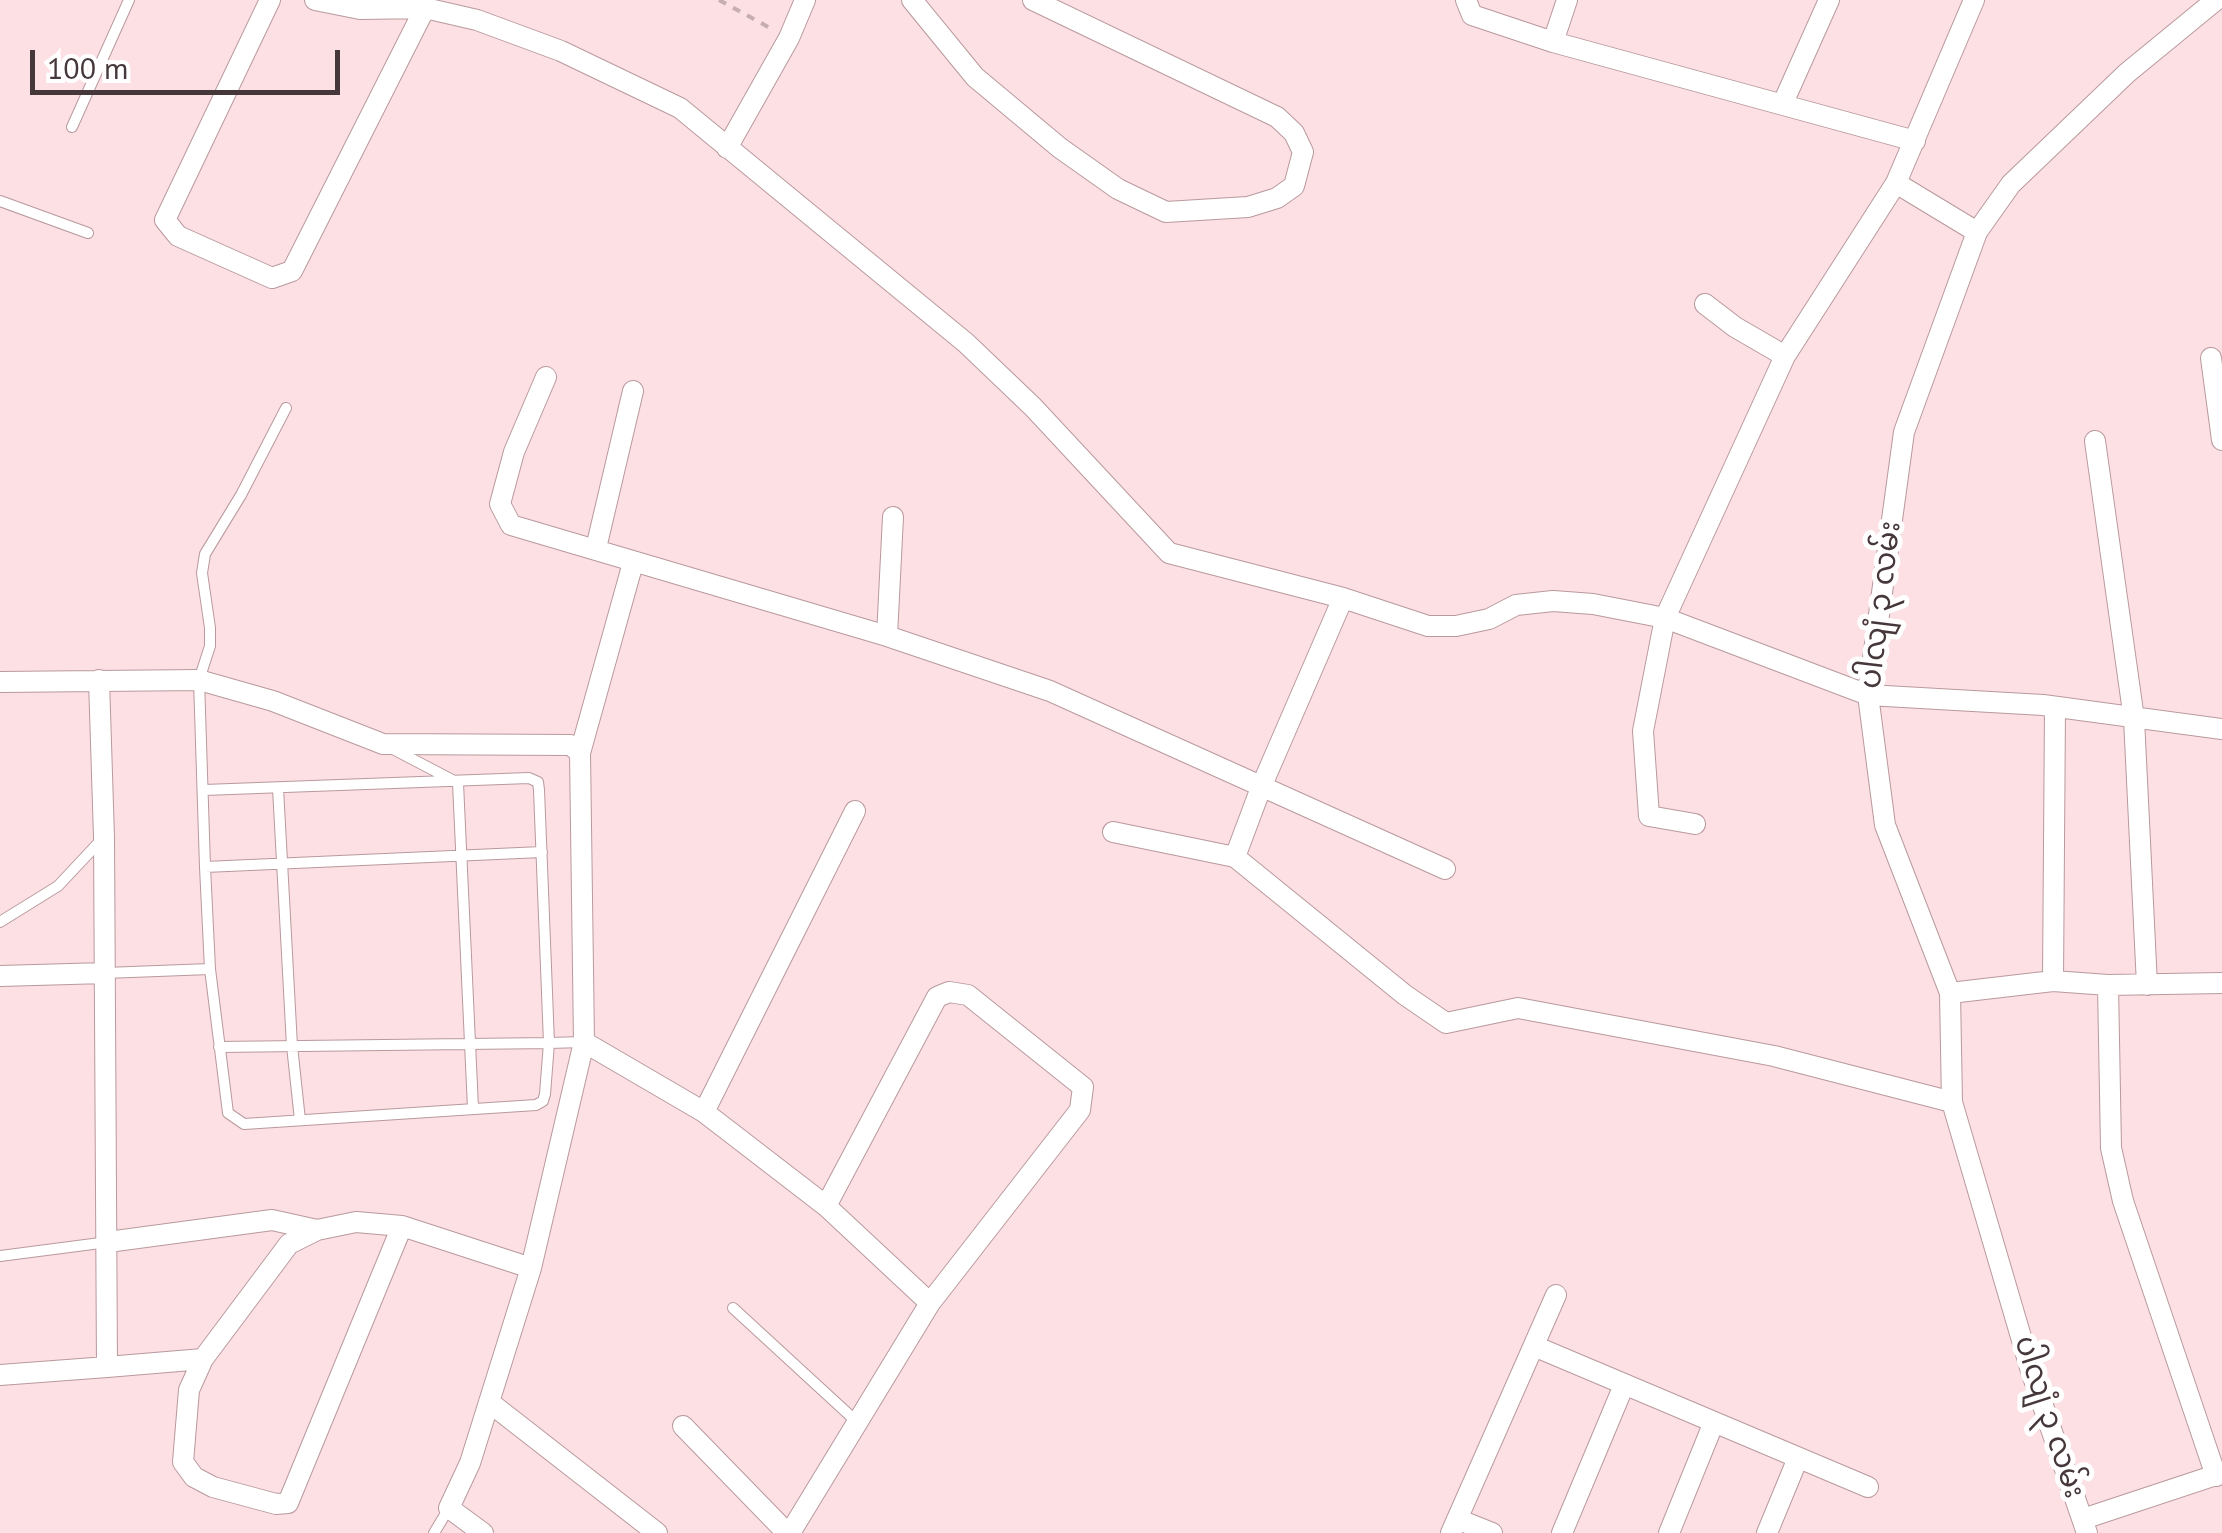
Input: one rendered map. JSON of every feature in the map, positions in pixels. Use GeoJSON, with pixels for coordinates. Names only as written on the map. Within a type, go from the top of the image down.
{"type":"FeatureCollection","features":[{"type":"Feature","properties":{"kind":"street"},"geometry":{"type":"LineString","coordinates":[[270,0],[165,220],[178,236],[272,278],[292,271],[425,8]]}},
{"type":"Feature","properties":{"kind":"street"},"geometry":{"type":"LineString","coordinates":[[314,0],[336,6],[382,4],[425,8],[477,20],[561,51],[680,108],[966,343],[1034,407],[1169,553],[1344,598],[1428,626],[1456,626],[1489,618],[1516,605],[1553,601],[1593,604],[1664,618],[1868,695],[2055,708],[2222,730]]}},
{"type":"Feature","properties":{"kind":"street"},"geometry":{"type":"LineString","coordinates":[[727,148],[789,38],[805,0]]}},
{"type":"Feature","properties":{"kind":"street"},"geometry":{"type":"LineString","coordinates":[[912,0],[975,77],[1060,148],[1134,197],[1166,212],[1196,212],[1248,207],[1277,198],[1294,186],[1303,152],[1294,133],[1277,117],[1032,0]]}},
{"type":"Feature","properties":{"kind":"street"},"geometry":{"type":"LineString","coordinates":[[1466,0],[1472,15],[1553,42],[1915,140]]}},
{"type":"Feature","properties":{"kind":"street"},"geometry":{"type":"LineString","coordinates":[[1553,42],[1566,0]]}},
{"type":"Feature","properties":{"kind":"street"},"geometry":{"type":"LineString","coordinates":[[1784,104],[1829,0]]}},
{"type":"Feature","properties":{"kind":"street"},"geometry":{"type":"LineString","coordinates":[[1695,824],[1649,816],[1643,731],[1664,618],[1786,356],[1896,184],[1974,0]]}},
{"type":"Feature","properties":{"kind":"street","name":"ပါလျံ ၃ လမ်း"},"geometry":{"type":"LineString","coordinates":[[2085,1526],[2032,1371],[1952,1102],[1950,993],[1885,824],[1868,695],[1904,432],[1978,232],[2011,184],[2126,73],[2216,0]]}},
{"type":"Feature","properties":{"kind":"street"},"geometry":{"type":"LineString","coordinates":[[1896,184],[1978,232]]}},
{"type":"Feature","properties":{"kind":"street"},"geometry":{"type":"LineString","coordinates":[[1706,304],[1786,356]]}},
{"type":"Feature","properties":{"kind":"street"},"geometry":{"type":"LineString","coordinates":[[2212,358],[2222,440]]}},
{"type":"Feature","properties":{"kind":"street"},"geometry":{"type":"LineString","coordinates":[[546,377],[514,452],[500,504],[511,525],[887,636],[1050,691],[1444,869]]}},
{"type":"Feature","properties":{"kind":"street"},"geometry":{"type":"LineString","coordinates":[[596,548],[632,392]]}},
{"type":"Feature","properties":{"kind":"street"},"geometry":{"type":"LineString","coordinates":[[2095,440],[2134,720],[2147,985]]}},
{"type":"Feature","properties":{"kind":"street"},"geometry":{"type":"LineString","coordinates":[[887,636],[894,517]]}},
{"type":"Feature","properties":{"kind":"street"},"geometry":{"type":"LineString","coordinates":[[483,1533],[449,1508],[470,1463],[531,1268],[584,1042],[580,753],[632,562]]}},
{"type":"Feature","properties":{"kind":"street"},"geometry":{"type":"LineString","coordinates":[[1236,857],[1262,784],[1344,598]]}},
{"type":"Feature","properties":{"kind":"street"},"geometry":{"type":"LineString","coordinates":[[99,680],[104,837],[107,1367]]}},
{"type":"Feature","properties":{"kind":"street"},"geometry":{"type":"LineString","coordinates":[[0,682],[199,680],[273,701],[383,744],[570,745],[580,753]]}},
{"type":"Feature","properties":{"kind":"street"},"geometry":{"type":"LineString","coordinates":[[2053,981],[2055,708]]}},
{"type":"Feature","properties":{"kind":"street"},"geometry":{"type":"LineString","coordinates":[[704,1112],[855,811]]}},
{"type":"Feature","properties":{"kind":"street"},"geometry":{"type":"LineString","coordinates":[[1113,832],[1236,857],[1404,995],[1446,1023],[1518,1008],[1774,1056],[1952,1102]]}},
{"type":"Feature","properties":{"kind":"street"},"geometry":{"type":"LineString","coordinates":[[0,976],[105,972]]}},
{"type":"Feature","properties":{"kind":"street"},"geometry":{"type":"LineString","coordinates":[[1950,993],[2053,981],[2108,985],[2222,983]]}},
{"type":"Feature","properties":{"kind":"street"},"geometry":{"type":"LineString","coordinates":[[2085,1526],[2219,1475],[2122,1201],[2111,1148],[2108,985]]}},
{"type":"Feature","properties":{"kind":"street"},"geometry":{"type":"LineString","coordinates":[[683,1426],[789,1533],[930,1303],[1080,1110],[1083,1087],[968,995],[949,992],[936,997],[826,1206]]}},
{"type":"Feature","properties":{"kind":"street"},"geometry":{"type":"LineString","coordinates":[[584,1042],[704,1112],[826,1206],[930,1303]]}},
{"type":"Feature","properties":{"kind":"street"},"geometry":{"type":"LineString","coordinates":[[108,1242],[272,1220],[317,1230]]}},
{"type":"Feature","properties":{"kind":"street"},"geometry":{"type":"LineString","coordinates":[[402,1226],[288,1503],[276,1504],[214,1487],[194,1477],[183,1462],[188,1390],[202,1359],[290,1244],[317,1230],[356,1222],[402,1226],[531,1268]]}},
{"type":"Feature","properties":{"kind":"street"},"geometry":{"type":"LineString","coordinates":[[1492,1533],[1454,1526],[1556,1295]]}},
{"type":"Feature","properties":{"kind":"street"},"geometry":{"type":"LineString","coordinates":[[1534,1346],[1868,1487]]}},
{"type":"Feature","properties":{"kind":"street"},"geometry":{"type":"LineString","coordinates":[[0,1375],[202,1359]]}},
{"type":"Feature","properties":{"kind":"street"},"geometry":{"type":"LineString","coordinates":[[1562,1533],[1624,1384]]}},
{"type":"Feature","properties":{"kind":"street"},"geometry":{"type":"LineString","coordinates":[[490,1402],[658,1533]]}},
{"type":"Feature","properties":{"kind":"street"},"geometry":{"type":"LineString","coordinates":[[1669,1533],[1714,1422]]}},
{"type":"Feature","properties":{"kind":"street"},"geometry":{"type":"LineString","coordinates":[[1768,1533],[1798,1458]]}},
{"type":"Feature","properties":{"kind":"lane"},"geometry":{"type":"LineString","coordinates":[[72,127],[129,0]]}},
{"type":"Feature","properties":{"kind":"lane"},"geometry":{"type":"LineString","coordinates":[[0,201],[88,233]]}},
{"type":"Feature","properties":{"kind":"lane"},"geometry":{"type":"LineString","coordinates":[[204,790],[529,778],[538,782],[550,1043],[545,1094],[540,1104],[244,1124],[228,1113],[210,969],[205,867],[199,680],[210,646],[202,573],[204,554],[286,408]]}},
{"type":"Feature","properties":{"kind":"lane"},"geometry":{"type":"LineString","coordinates":[[383,744],[458,782]]}},
{"type":"Feature","properties":{"kind":"lane"},"geometry":{"type":"LineString","coordinates":[[458,782],[473,1108]]}},
{"type":"Feature","properties":{"kind":"lane"},"geometry":{"type":"LineString","coordinates":[[278,788],[292,1046],[300,1120]]}},
{"type":"Feature","properties":{"kind":"lane"},"geometry":{"type":"LineString","coordinates":[[0,922],[58,886],[104,837]]}},
{"type":"Feature","properties":{"kind":"lane"},"geometry":{"type":"LineString","coordinates":[[205,867],[542,852]]}},
{"type":"Feature","properties":{"kind":"lane"},"geometry":{"type":"LineString","coordinates":[[105,972],[210,969]]}},
{"type":"Feature","properties":{"kind":"lane"},"geometry":{"type":"LineString","coordinates":[[219,1048],[584,1042]]}},
{"type":"Feature","properties":{"kind":"lane"},"geometry":{"type":"LineString","coordinates":[[0,1256],[108,1242]]}},
{"type":"Feature","properties":{"kind":"lane"},"geometry":{"type":"LineString","coordinates":[[732,1308],[857,1422]]}},
{"type":"Feature","properties":{"kind":"lane"},"geometry":{"type":"LineString","coordinates":[[434,1533],[449,1508]]}},
{"type":"Feature","properties":{"kind":"path"},"geometry":{"type":"LineString","coordinates":[[719,0],[789,38]]}}]}
